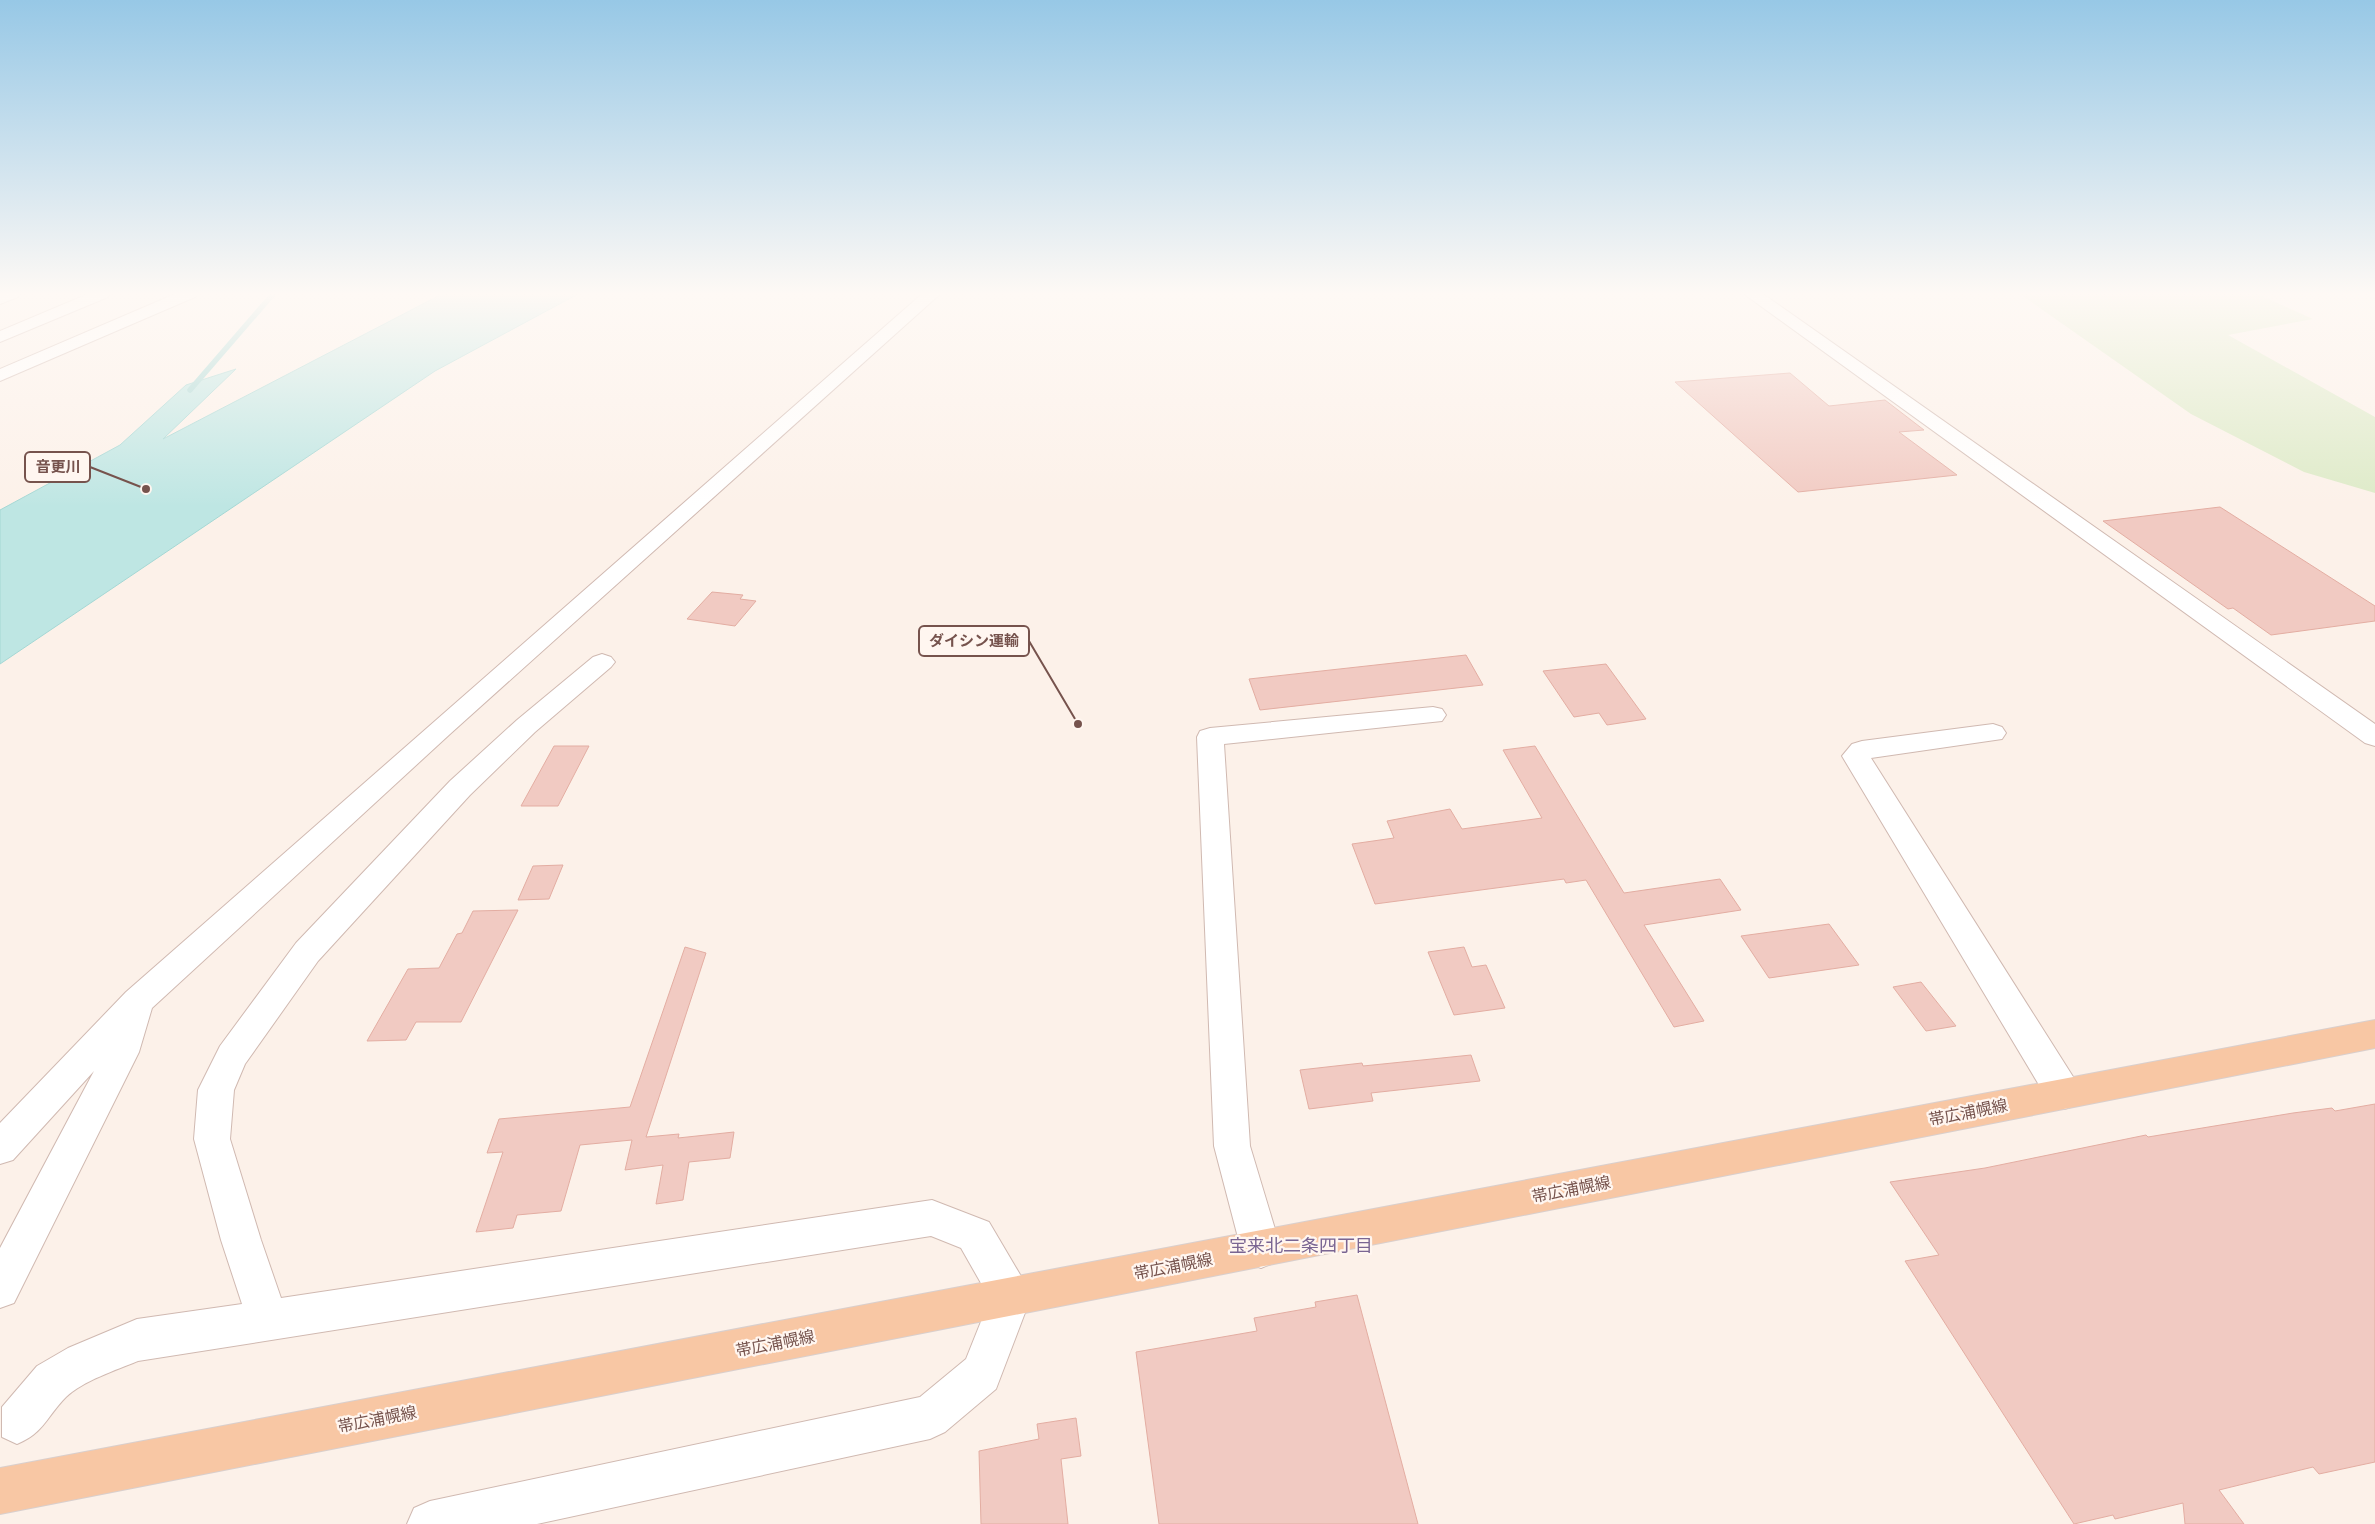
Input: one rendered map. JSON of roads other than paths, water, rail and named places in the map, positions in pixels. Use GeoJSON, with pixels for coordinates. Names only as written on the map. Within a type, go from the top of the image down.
{"type":"FeatureCollection","features":[{"type":"Feature","properties":{"kind":"main road","name":"帯広浦幌線"},"geometry":{"type":"LineString","coordinates":[[0,1492],[2375,1034]]}},
{"type":"Feature","properties":{"kind":"street"},"geometry":{"type":"LineString","coordinates":[[0,376],[25,365]]}},
{"type":"Feature","properties":{"kind":"street"},"geometry":{"type":"LineString","coordinates":[[0,1148],[138,1001],[852,365]]}},
{"type":"Feature","properties":{"kind":"street"},"geometry":{"type":"LineString","coordinates":[[1852,365],[2375,737]]}},
{"type":"Feature","properties":{"kind":"street"},"geometry":{"type":"LineString","coordinates":[[268,1320],[241,1240],[212,1140],[216,1090],[232,1056],[307,952],[460,788],[526,726],[602,662]]}},
{"type":"Feature","properties":{"kind":"street"},"geometry":{"type":"LineString","coordinates":[[1261,1250],[1232,1146],[1210,737],[1433,715]]}},
{"type":"Feature","properties":{"kind":"street"},"geometry":{"type":"LineString","coordinates":[[1993,733],[1862,750],[1856,756],[2064,1094]]}},
{"type":"Feature","properties":{"kind":"street"},"geometry":{"type":"LineString","coordinates":[[0,1289],[122,1052],[138,1001]]}},
{"type":"Feature","properties":{"kind":"street"},"geometry":{"type":"LineString","coordinates":[[17,1422],[52,1381],[83,1363],[137,1340],[932,1218],[975,1235],[1011,1297],[981,1374],[930,1417],[430,1524]]}},
{"type":"Feature","properties":{"kind":"water"},"geometry":{"type":"Polygon","coordinates":[[[305,365],[446,365],[0,664],[0,510],[120,445],[186,385],[236,369],[163,439],[305,365]]]}},
{"type":"Feature","properties":{"kind":"waterway"},"geometry":{"type":"LineString","coordinates":[[190,390],[212,365]]}},
{"type":"Feature","properties":{"kind":"place","name":"音更川"},"geometry":{"type":"Point","coordinates":[146,489]}},
{"type":"Feature","properties":{"kind":"place","name":"ダイシン運輸"},"geometry":{"type":"Point","coordinates":[1078,724]}},
{"type":"Feature","properties":{"kind":"district","name":"宝来北二条四丁目"},"geometry":{"type":"Point","coordinates":[1301,1245]}}]}
